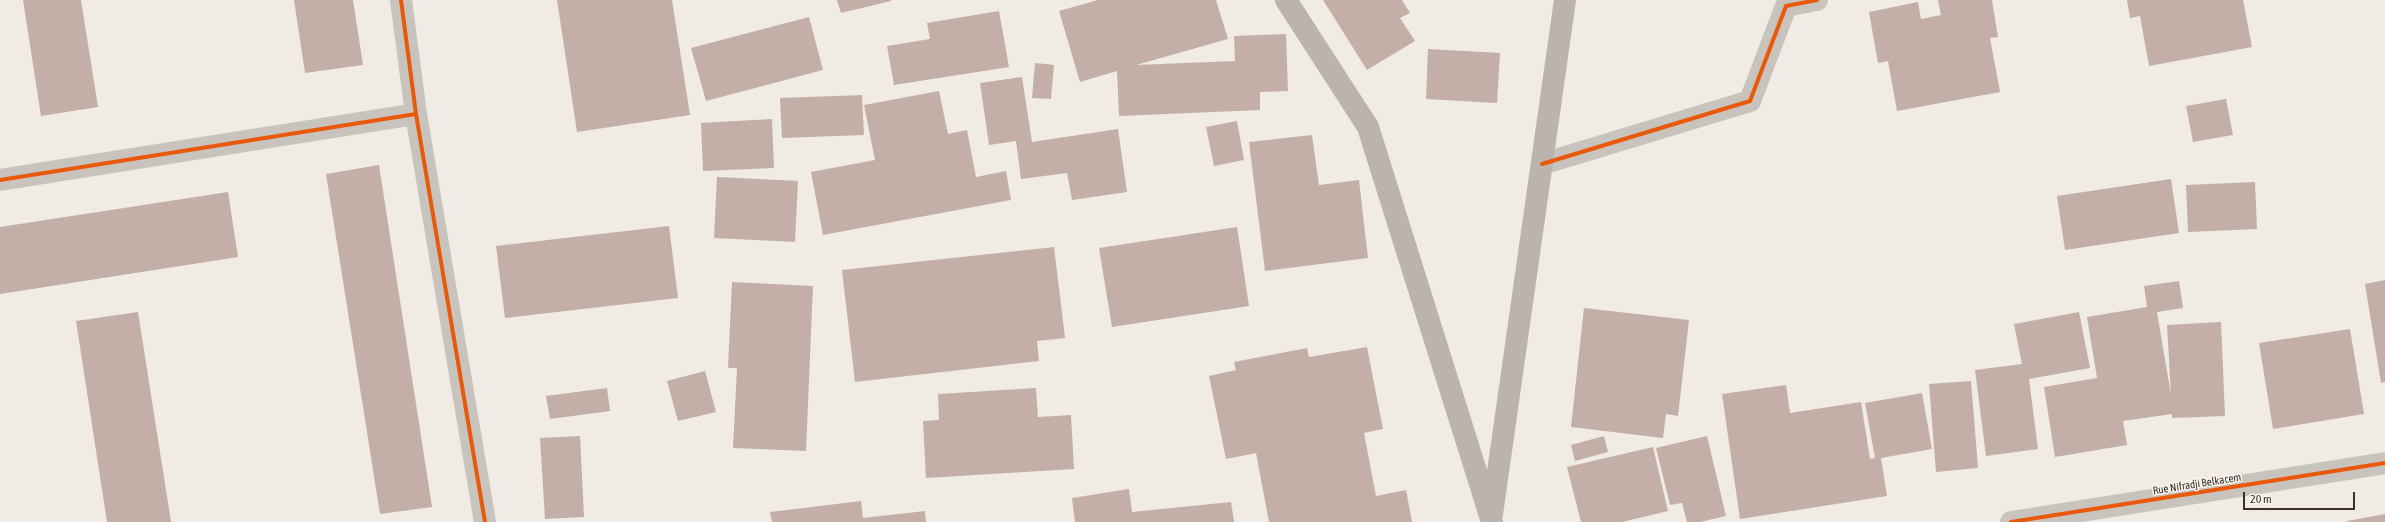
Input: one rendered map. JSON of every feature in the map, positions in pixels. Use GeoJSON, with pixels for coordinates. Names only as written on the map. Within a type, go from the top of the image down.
{"type":"FeatureCollection","features":[{"type":"Feature","properties":{"kind":"main road"},"geometry":{"type":"LineString","coordinates":[[1286,0],[1368,127],[1492,520]]}},
{"type":"Feature","properties":{"kind":"main road"},"geometry":{"type":"LineString","coordinates":[[1492,520],[1566,0]]}},
{"type":"Feature","properties":{"kind":"street"},"geometry":{"type":"LineString","coordinates":[[401,0],[416,114],[485,522]]}},
{"type":"Feature","properties":{"kind":"street"},"geometry":{"type":"LineString","coordinates":[[1542,164],[1750,101],[1786,6],[1817,0]]}},
{"type":"Feature","properties":{"kind":"street"},"geometry":{"type":"LineString","coordinates":[[0,180],[416,114]]}},
{"type":"Feature","properties":{"kind":"street","name":"Rue Nifradji Belkacem"},"geometry":{"type":"LineString","coordinates":[[2011,522],[2093,516],[2385,463]]}},
{"type":"Feature","properties":{"kind":"building"},"geometry":{"type":"Polygon","coordinates":[[[23,0],[81,0],[98,107],[41,116],[23,0]]]}},
{"type":"Feature","properties":{"kind":"building"},"geometry":{"type":"Polygon","coordinates":[[[294,0],[353,0],[363,65],[305,73],[294,0]]]}},
{"type":"Feature","properties":{"kind":"building"},"geometry":{"type":"Polygon","coordinates":[[[557,0],[672,0],[690,115],[577,132],[557,0]]]}},
{"type":"Feature","properties":{"kind":"building"},"geometry":{"type":"Polygon","coordinates":[[[837,0],[891,0],[891,1],[841,13],[837,0]]]}},
{"type":"Feature","properties":{"kind":"building"},"geometry":{"type":"Polygon","coordinates":[[[1098,0],[1216,0],[1228,39],[1136,65],[1235,61],[1234,36],[1286,34],[1288,91],[1260,92],[1260,110],[1119,116],[1117,71],[1080,82],[1059,11],[1098,0]]]}},
{"type":"Feature","properties":{"kind":"building"},"geometry":{"type":"Polygon","coordinates":[[[1323,0],[1402,0],[1410,13],[1400,18],[1415,41],[1367,70],[1323,0]]]}},
{"type":"Feature","properties":{"kind":"building"},"geometry":{"type":"Polygon","coordinates":[[[1938,0],[1992,0],[1998,37],[1990,38],[2000,92],[1897,111],[1888,61],[1878,63],[1869,12],[1918,2],[1921,19],[1941,15],[1938,0]]]}},
{"type":"Feature","properties":{"kind":"building"},"geometry":{"type":"Polygon","coordinates":[[[2127,0],[2243,0],[2252,47],[2149,66],[2140,16],[2130,18],[2127,0]]]}},
{"type":"Feature","properties":{"kind":"building"},"geometry":{"type":"Polygon","coordinates":[[[999,11],[1009,67],[894,85],[887,46],[930,39],[927,23],[999,11]]]}},
{"type":"Feature","properties":{"kind":"building"},"geometry":{"type":"Polygon","coordinates":[[[809,17],[823,70],[706,101],[691,48],[809,17]]]}},
{"type":"Feature","properties":{"kind":"building"},"geometry":{"type":"Polygon","coordinates":[[[1428,49],[1500,53],[1497,103],[1426,99],[1428,49]]]}},
{"type":"Feature","properties":{"kind":"building"},"geometry":{"type":"Polygon","coordinates":[[[1035,63],[1054,65],[1051,99],[1032,98],[1035,63]]]}},
{"type":"Feature","properties":{"kind":"building"},"geometry":{"type":"Polygon","coordinates":[[[1022,77],[1032,142],[1118,129],[1127,192],[1072,200],[1067,173],[1021,179],[1016,141],[989,145],[980,83],[1022,77]]]}},
{"type":"Feature","properties":{"kind":"building"},"geometry":{"type":"Polygon","coordinates":[[[939,91],[948,134],[967,130],[976,177],[1006,171],[1011,200],[823,235],[811,172],[875,160],[864,105],[939,91]]]}},
{"type":"Feature","properties":{"kind":"building"},"geometry":{"type":"Polygon","coordinates":[[[862,95],[864,135],[782,138],[780,98],[862,95]]]}},
{"type":"Feature","properties":{"kind":"building"},"geometry":{"type":"Polygon","coordinates":[[[2226,99],[2233,135],[2193,142],[2186,106],[2226,99]]]}},
{"type":"Feature","properties":{"kind":"building"},"geometry":{"type":"Polygon","coordinates":[[[772,119],[774,168],[703,171],[701,123],[772,119]]]}},
{"type":"Feature","properties":{"kind":"building"},"geometry":{"type":"Polygon","coordinates":[[[1237,121],[1244,160],[1214,166],[1206,127],[1237,121]]]}},
{"type":"Feature","properties":{"kind":"building"},"geometry":{"type":"Polygon","coordinates":[[[1312,135],[1319,185],[1359,180],[1368,258],[1265,271],[1249,142],[1312,135]]]}},
{"type":"Feature","properties":{"kind":"building"},"geometry":{"type":"Polygon","coordinates":[[[379,165],[432,507],[380,514],[326,174],[379,165]]]}},
{"type":"Feature","properties":{"kind":"building"},"geometry":{"type":"Polygon","coordinates":[[[717,177],[798,181],[795,242],[714,238],[717,177]]]}},
{"type":"Feature","properties":{"kind":"building"},"geometry":{"type":"Polygon","coordinates":[[[2171,179],[2179,233],[2065,250],[2057,196],[2171,179]]]}},
{"type":"Feature","properties":{"kind":"building"},"geometry":{"type":"Polygon","coordinates":[[[2255,182],[2257,229],[2188,232],[2186,185],[2255,182]]]}},
{"type":"Feature","properties":{"kind":"building"},"geometry":{"type":"Polygon","coordinates":[[[228,192],[238,257],[0,294],[0,227],[228,192]]]}},
{"type":"Feature","properties":{"kind":"building"},"geometry":{"type":"Polygon","coordinates":[[[669,226],[678,298],[505,318],[496,246],[669,226]]]}},
{"type":"Feature","properties":{"kind":"building"},"geometry":{"type":"Polygon","coordinates":[[[1237,227],[1249,306],[1112,327],[1099,248],[1237,227]]]}},
{"type":"Feature","properties":{"kind":"building"},"geometry":{"type":"Polygon","coordinates":[[[1054,247],[1065,338],[1037,341],[1039,361],[855,382],[842,270],[1054,247]]]}},
{"type":"Feature","properties":{"kind":"building"},"geometry":{"type":"Polygon","coordinates":[[[2385,280],[2385,382],[2381,383],[2365,284],[2385,280]]]}},
{"type":"Feature","properties":{"kind":"building"},"geometry":{"type":"Polygon","coordinates":[[[2179,281],[2183,308],[2157,312],[2171,395],[2167,325],[2221,322],[2225,416],[2172,418],[2172,414],[2123,421],[2127,445],[2055,457],[2044,387],[2097,378],[2087,317],[2147,307],[2144,286],[2179,281]]]}},
{"type":"Feature","properties":{"kind":"building"},"geometry":{"type":"Polygon","coordinates":[[[732,282],[813,286],[806,451],[733,448],[737,368],[728,368],[732,282]]]}},
{"type":"Feature","properties":{"kind":"building"},"geometry":{"type":"Polygon","coordinates":[[[1584,308],[1689,320],[1678,416],[1666,414],[1663,438],[1571,427],[1584,308]]]}},
{"type":"Feature","properties":{"kind":"building"},"geometry":{"type":"Polygon","coordinates":[[[138,312],[171,522],[107,522],[76,321],[138,312]]]}},
{"type":"Feature","properties":{"kind":"building"},"geometry":{"type":"Polygon","coordinates":[[[2079,312],[2090,368],[2029,379],[2038,449],[1986,456],[1975,370],[2022,364],[2014,324],[2079,312]]]}},
{"type":"Feature","properties":{"kind":"building"},"geometry":{"type":"Polygon","coordinates":[[[2350,329],[2364,414],[2273,429],[2259,343],[2350,329]]]}},
{"type":"Feature","properties":{"kind":"building"},"geometry":{"type":"Polygon","coordinates":[[[1367,347],[1383,429],[1364,433],[1376,496],[1406,490],[1412,522],[1269,522],[1256,453],[1226,459],[1209,376],[1236,370],[1234,362],[1307,348],[1309,357],[1367,347]]]}},
{"type":"Feature","properties":{"kind":"building"},"geometry":{"type":"Polygon","coordinates":[[[705,371],[716,412],[678,421],[667,381],[705,371]]]}},
{"type":"Feature","properties":{"kind":"building"},"geometry":{"type":"Polygon","coordinates":[[[1971,381],[1978,468],[1936,472],[1929,384],[1971,381]]]}},
{"type":"Feature","properties":{"kind":"building"},"geometry":{"type":"Polygon","coordinates":[[[1786,385],[1790,413],[1861,402],[1870,459],[1875,458],[1865,403],[1922,393],[1932,449],[1881,458],[1887,496],[1740,519],[1722,394],[1786,385]]]}},
{"type":"Feature","properties":{"kind":"building"},"geometry":{"type":"Polygon","coordinates":[[[607,388],[610,411],[550,419],[546,396],[607,388]]]}},
{"type":"Feature","properties":{"kind":"building"},"geometry":{"type":"Polygon","coordinates":[[[1036,388],[1038,417],[1071,415],[1074,469],[926,478],[923,421],[939,420],[938,394],[1036,388]]]}},
{"type":"Feature","properties":{"kind":"building"},"geometry":{"type":"Polygon","coordinates":[[[580,436],[584,517],[545,519],[540,438],[580,436]]]}},
{"type":"Feature","properties":{"kind":"building"},"geometry":{"type":"Polygon","coordinates":[[[1604,436],[1608,452],[1575,461],[1571,445],[1604,436]]]}},
{"type":"Feature","properties":{"kind":"building"},"geometry":{"type":"Polygon","coordinates":[[[1707,436],[1726,516],[1700,522],[1687,522],[1682,503],[1670,505],[1656,448],[1707,436]]]}},
{"type":"Feature","properties":{"kind":"building"},"geometry":{"type":"Polygon","coordinates":[[[1653,447],[1668,511],[1622,522],[1581,522],[1567,467],[1653,447]]]}},
{"type":"Feature","properties":{"kind":"building"},"geometry":{"type":"Polygon","coordinates":[[[1129,489],[1132,512],[1231,502],[1234,522],[1075,522],[1072,498],[1129,489]]]}},
{"type":"Feature","properties":{"kind":"building"},"geometry":{"type":"Polygon","coordinates":[[[861,501],[863,518],[925,511],[926,522],[772,522],[770,512],[861,501]]]}},
{"type":"Feature","properties":{"kind":"building"},"geometry":{"type":"Polygon","coordinates":[[[2385,514],[2385,522],[2347,522],[2347,521],[2385,514]]]}},
{"type":"Feature","properties":{"kind":"cycle path"},"geometry":{"type":"LineString","coordinates":[[401,0],[416,114],[485,522]]}},
{"type":"Feature","properties":{"kind":"cycle path"},"geometry":{"type":"LineString","coordinates":[[1542,164],[1750,101],[1786,6],[1817,0]]}},
{"type":"Feature","properties":{"kind":"cycle path"},"geometry":{"type":"LineString","coordinates":[[0,180],[416,114]]}},
{"type":"Feature","properties":{"kind":"cycle path"},"geometry":{"type":"LineString","coordinates":[[2011,522],[2385,463]]}}]}
